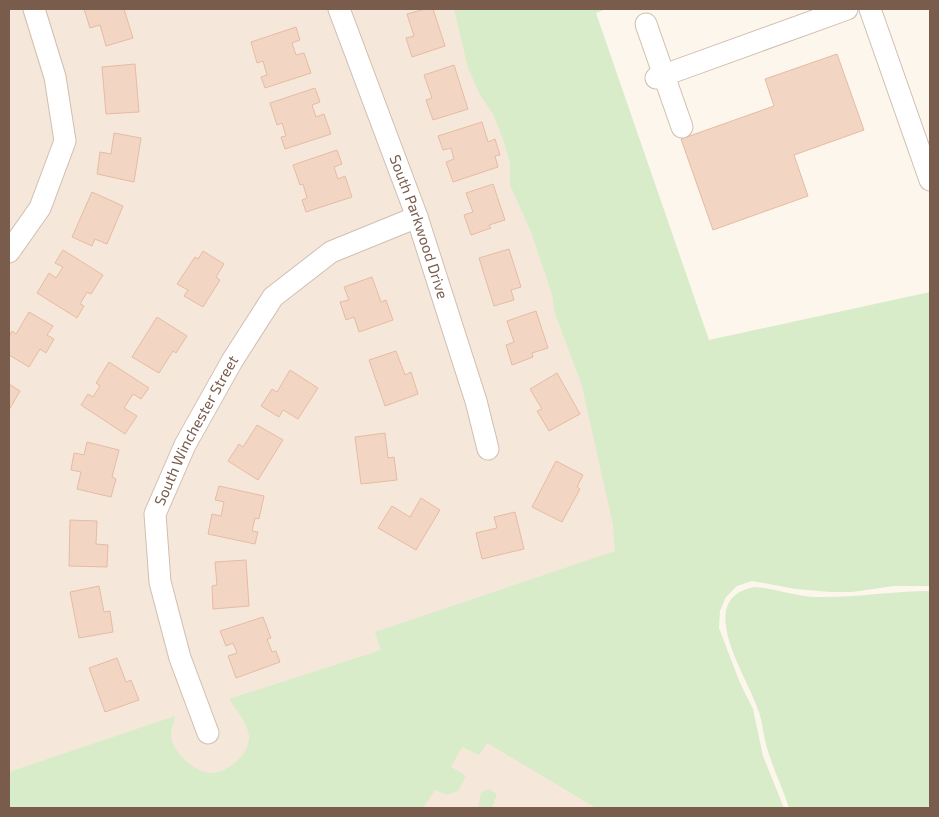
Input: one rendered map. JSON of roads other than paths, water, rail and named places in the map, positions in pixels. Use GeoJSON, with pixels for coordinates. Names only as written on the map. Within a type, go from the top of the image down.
{"type":"FeatureCollection","features":[{"type":"Feature","properties":{"kind":"street"},"geometry":{"type":"LineString","coordinates":[[9,252],[40,208],[65,140],[55,77],[34,9]]}},
{"type":"Feature","properties":{"kind":"street","name":"South Parkwood Drive"},"geometry":{"type":"LineString","coordinates":[[339,9],[417,217],[476,401],[488,449]]}},
{"type":"Feature","properties":{"kind":"street"},"geometry":{"type":"LineString","coordinates":[[660,76],[847,9]]}},
{"type":"Feature","properties":{"kind":"street"},"geometry":{"type":"LineString","coordinates":[[870,9],[930,180]]}},
{"type":"Feature","properties":{"kind":"street"},"geometry":{"type":"LineString","coordinates":[[646,24],[660,76],[682,126]]}},
{"type":"Feature","properties":{"kind":"street","name":"South Winchester Street"},"geometry":{"type":"LineString","coordinates":[[208,732],[180,658],[160,582],[155,514],[185,445],[232,361],[273,297],[331,252],[417,217]]}}]}
